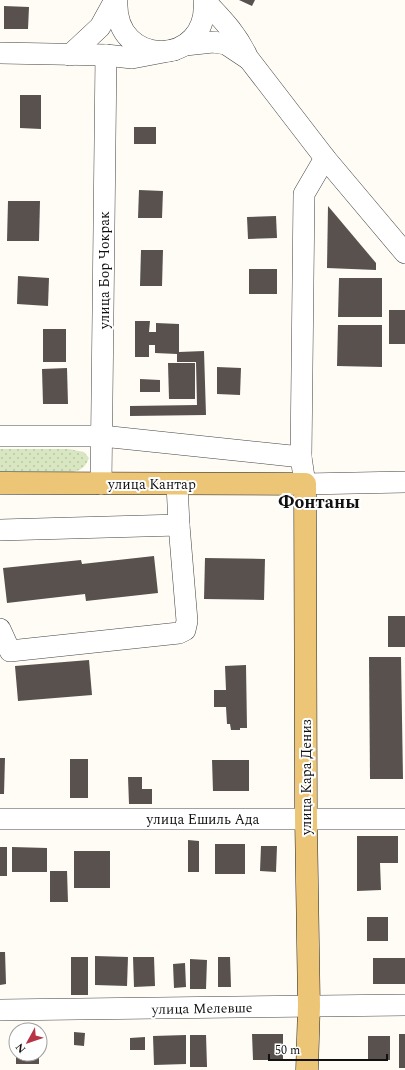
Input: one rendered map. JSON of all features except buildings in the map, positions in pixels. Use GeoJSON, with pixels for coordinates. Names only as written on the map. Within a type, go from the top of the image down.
{"type":"FeatureCollection","features":[{"type":"Feature","properties":{"kind":"main road","name":"улица Кантар"},"geometry":{"type":"LineString","coordinates":[[0,483],[305,484]]}},
{"type":"Feature","properties":{"kind":"main road","name":"улица Кара Дениз"},"geometry":{"type":"LineString","coordinates":[[305,484],[306,819],[309,1006],[308,1070]]}},
{"type":"Feature","properties":{"kind":"street"},"geometry":{"type":"LineString","coordinates":[[116,0],[120,25],[127,36],[137,45],[149,50],[161,52],[180,48],[195,36],[202,26],[205,13],[204,0]]}},
{"type":"Feature","properties":{"kind":"street"},"geometry":{"type":"LineString","coordinates":[[70,55],[100,27],[116,0]]}},
{"type":"Feature","properties":{"kind":"street"},"geometry":{"type":"LineString","coordinates":[[204,0],[228,25],[240,42],[248,58],[325,158],[405,253]]}},
{"type":"Feature","properties":{"kind":"street"},"geometry":{"type":"LineString","coordinates":[[0,53],[106,55],[132,58],[213,42],[226,44],[248,58]]}},
{"type":"Feature","properties":{"kind":"street","name":"улица Бор Чокрак"},"geometry":{"type":"LineString","coordinates":[[101,484],[106,55]]}},
{"type":"Feature","properties":{"kind":"street"},"geometry":{"type":"LineString","coordinates":[[325,158],[304,194],[301,457],[305,484],[405,482]]}},
{"type":"Feature","properties":{"kind":"street"},"geometry":{"type":"LineString","coordinates":[[0,436],[102,436],[301,457]]}},
{"type":"Feature","properties":{"kind":"street"},"geometry":{"type":"LineString","coordinates":[[0,628],[10,651],[179,633],[185,630],[187,621],[178,525],[177,484]]}},
{"type":"Feature","properties":{"kind":"street"},"geometry":{"type":"LineString","coordinates":[[0,530],[178,525]]}},
{"type":"Feature","properties":{"kind":"street","name":"улица Ешиль Ада"},"geometry":{"type":"LineString","coordinates":[[0,819],[405,818]]}},
{"type":"Feature","properties":{"kind":"street","name":"улица Мелевше"},"geometry":{"type":"LineString","coordinates":[[0,1010],[405,1005]]}},
{"type":"Feature","properties":{"kind":"green space"},"geometry":{"type":"Polygon","coordinates":[[[0,449],[69,449],[84,452],[89,458],[82,468],[72,472],[53,474],[0,473],[0,449]]]}},
{"type":"Feature","properties":{"kind":"district","name":"Фонтаны"},"geometry":{"type":"Point","coordinates":[319,502]}}]}
